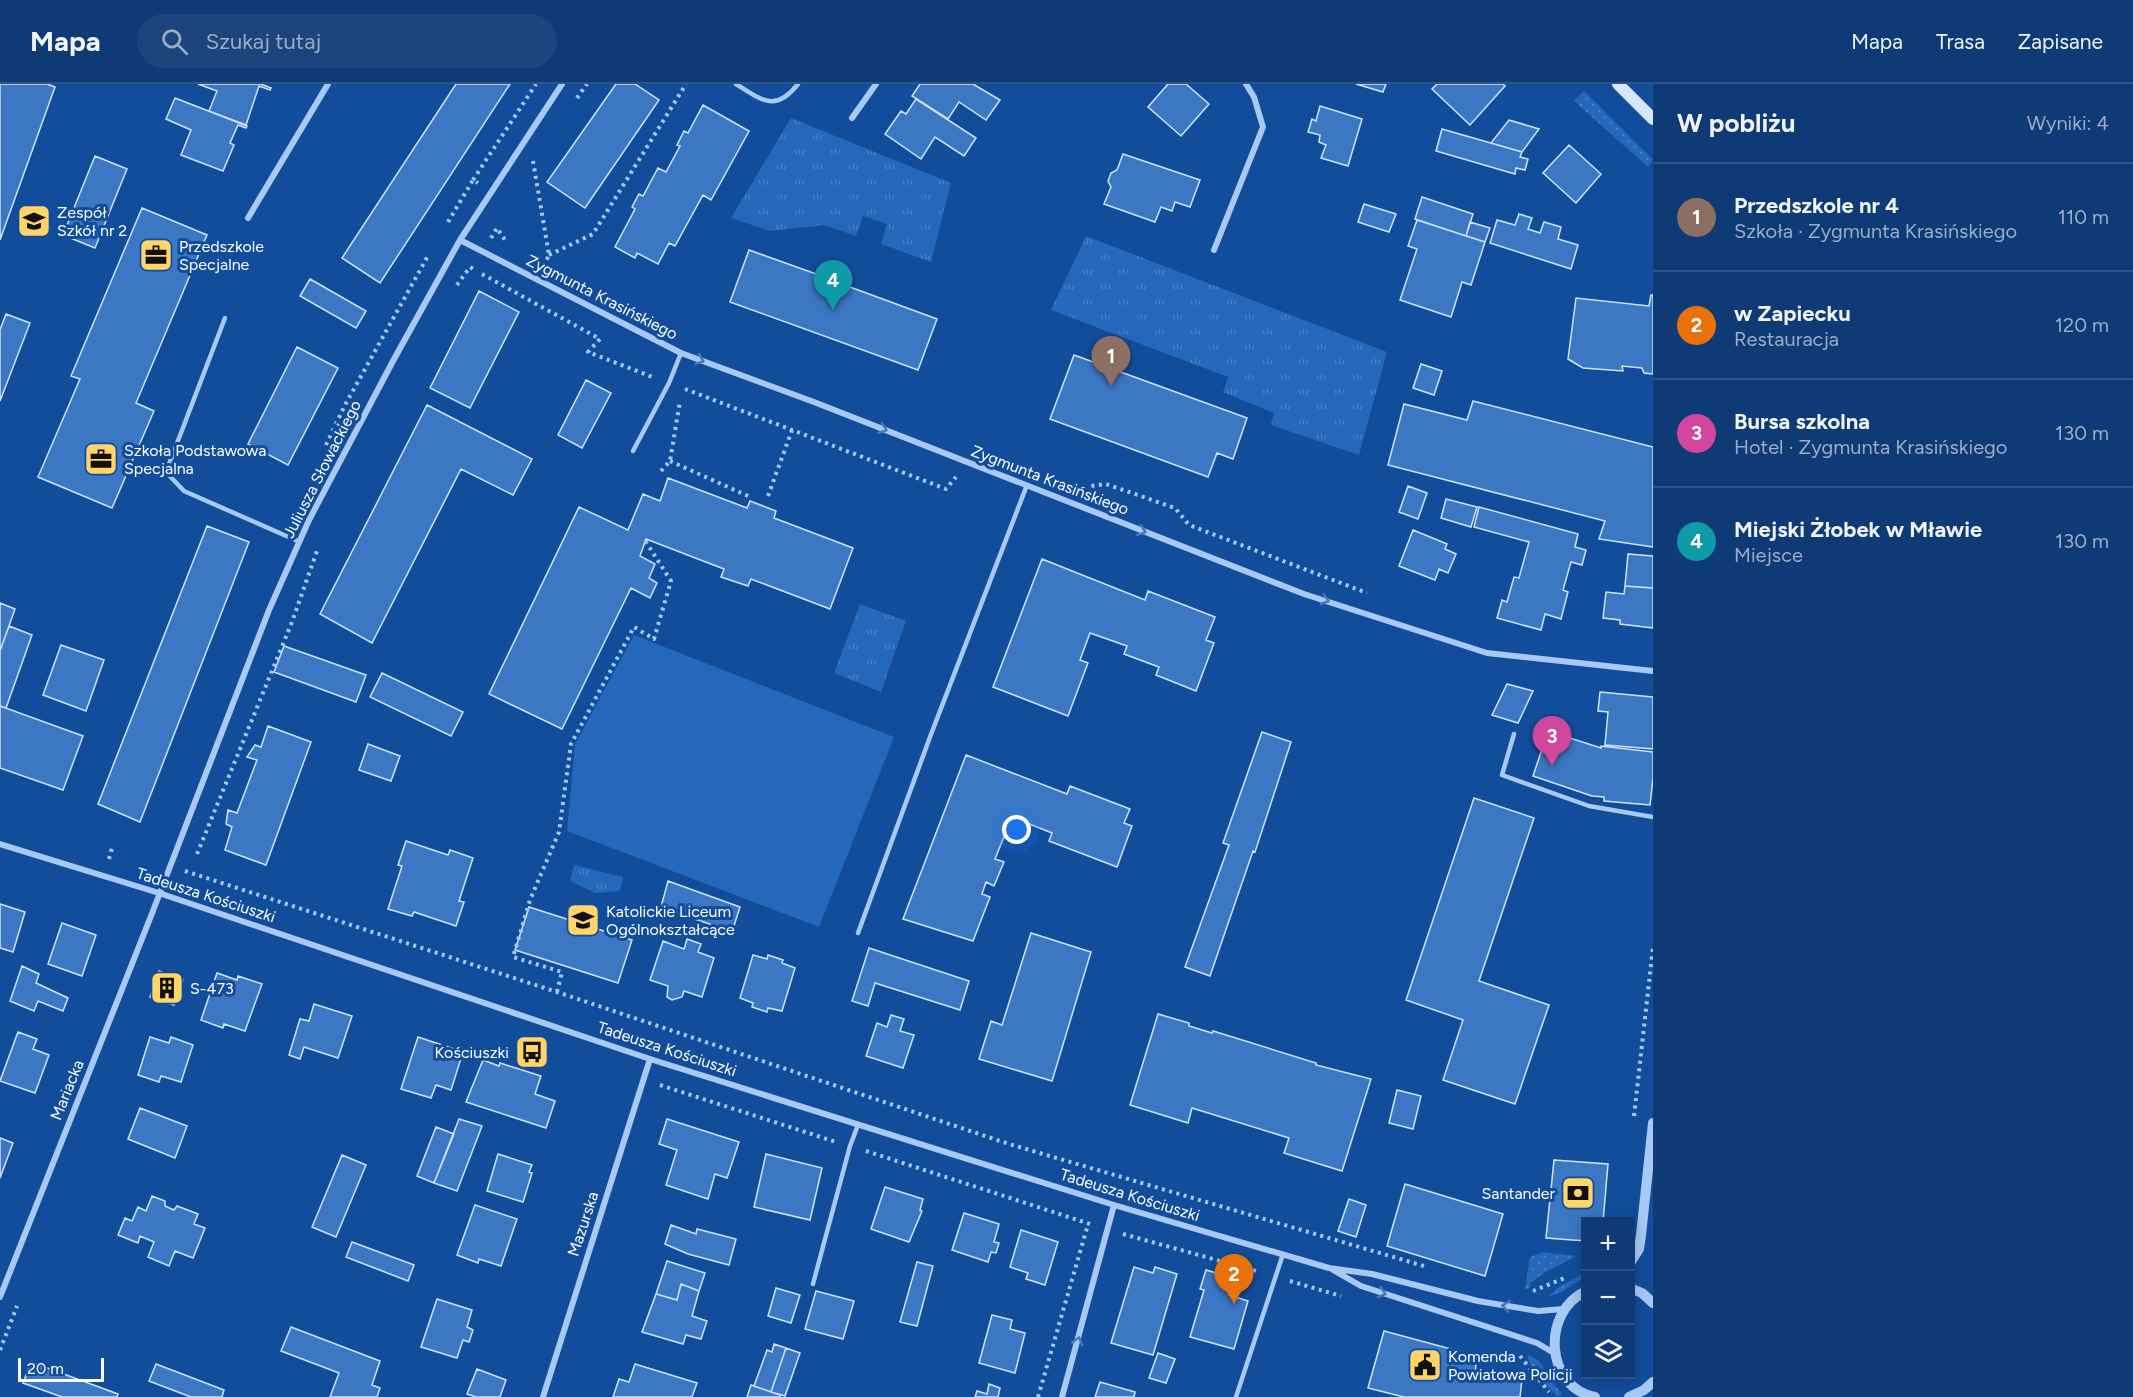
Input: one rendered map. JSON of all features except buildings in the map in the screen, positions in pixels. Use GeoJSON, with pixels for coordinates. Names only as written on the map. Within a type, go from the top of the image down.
{"type":"FeatureCollection","features":[{"type":"Feature","properties":{"kind":"main road"},"geometry":{"type":"LineString","coordinates":[[1618,84],[1653,119]]}},
{"type":"Feature","properties":{"kind":"street"},"geometry":{"type":"LineString","coordinates":[[248,218],[328,84]]}},
{"type":"Feature","properties":{"kind":"street","name":"Juliusza Słowackiego"},"geometry":{"type":"LineString","coordinates":[[159,893],[269,610],[300,542],[388,371],[460,240],[562,84]]}},
{"type":"Feature","properties":{"kind":"street"},"geometry":{"type":"LineString","coordinates":[[852,118],[876,84]]}},
{"type":"Feature","properties":{"kind":"street"},"geometry":{"type":"LineString","coordinates":[[1214,250],[1263,127],[1254,97],[1246,84]]}},
{"type":"Feature","properties":{"kind":"street","name":"Zygmunta Krasińskiego"},"geometry":{"type":"LineString","coordinates":[[460,240],[681,353],[814,402],[1304,594],[1487,653],[1653,671]]}},
{"type":"Feature","properties":{"kind":"street","name":"Tadeusza Kościuszki"},"geometry":{"type":"LineString","coordinates":[[0,844],[159,893],[650,1059],[1114,1205],[1329,1268],[1372,1274],[1478,1301],[1538,1311],[1564,1309]]}},
{"type":"Feature","properties":{"kind":"street","name":"Mariacka"},"geometry":{"type":"LineString","coordinates":[[0,1297],[159,893]]}},
{"type":"Feature","properties":{"kind":"street","name":"Mazurska"},"geometry":{"type":"LineString","coordinates":[[543,1397],[650,1059]]}},
{"type":"Feature","properties":{"kind":"street"},"geometry":{"type":"LineString","coordinates":[[1635,1255],[1640,1242],[1653,1123]]}},
{"type":"Feature","properties":{"kind":"street"},"geometry":{"type":"LineString","coordinates":[[1062,1397],[1114,1205]]}},
{"type":"Feature","properties":{"kind":"street","name":"Tadeusza Kościuszki"},"geometry":{"type":"LineString","coordinates":[[1329,1268],[1361,1286],[1538,1343],[1554,1353]]}},
{"type":"Feature","properties":{"kind":"street"},"geometry":{"type":"LineString","coordinates":[[1635,1290],[1653,1303]]}},
{"type":"Feature","properties":{"kind":"street"},"geometry":{"type":"LineString","coordinates":[[1581,1295],[1564,1309],[1554,1330],[1554,1353],[1565,1377],[1574,1387],[1592,1397]]}},
{"type":"Feature","properties":{"kind":"street"},"geometry":{"type":"LineString","coordinates":[[1629,1397],[1644,1390],[1653,1382]]}},
{"type":"Feature","properties":{"kind":"street"},"geometry":{"type":"LineString","coordinates":[[1651,1397],[1653,1388]]}},
{"type":"Feature","properties":{"kind":"lane"},"geometry":{"type":"LineString","coordinates":[[736,84],[762,100],[776,101],[788,97],[798,84]]}},
{"type":"Feature","properties":{"kind":"lane"},"geometry":{"type":"LineString","coordinates":[[225,318],[165,472],[184,491],[300,542]]}},
{"type":"Feature","properties":{"kind":"lane"},"geometry":{"type":"LineString","coordinates":[[633,451],[669,383],[681,353]]}},
{"type":"Feature","properties":{"kind":"lane"},"geometry":{"type":"LineString","coordinates":[[858,933],[930,737],[1027,485]]}},
{"type":"Feature","properties":{"kind":"lane"},"geometry":{"type":"LineString","coordinates":[[1514,734],[1502,776],[1588,806],[1653,817]]}},
{"type":"Feature","properties":{"kind":"lane"},"geometry":{"type":"LineString","coordinates":[[813,1284],[850,1146],[858,1125]]}},
{"type":"Feature","properties":{"kind":"lane"},"geometry":{"type":"LineString","coordinates":[[1236,1397],[1283,1254]]}},
{"type":"Feature","properties":{"kind":"path"},"geometry":{"type":"LineString","coordinates":[[473,180],[536,84]]}},
{"type":"Feature","properties":{"kind":"path"},"geometry":{"type":"LineString","coordinates":[[549,255],[593,234],[686,84]]}},
{"type":"Feature","properties":{"kind":"path"},"geometry":{"type":"LineString","coordinates":[[533,160],[549,255],[544,266]]}},
{"type":"Feature","properties":{"kind":"path"},"geometry":{"type":"LineString","coordinates":[[456,287],[497,228],[504,241],[514,247]]}},
{"type":"Feature","properties":{"kind":"path"},"geometry":{"type":"LineString","coordinates":[[534,260],[554,271]]}},
{"type":"Feature","properties":{"kind":"path"},"geometry":{"type":"LineString","coordinates":[[470,267],[600,339],[588,352],[669,383]]}},
{"type":"Feature","properties":{"kind":"path"},"geometry":{"type":"LineString","coordinates":[[661,471],[670,461],[682,388],[946,489],[956,476],[967,480]]}},
{"type":"Feature","properties":{"kind":"path"},"geometry":{"type":"LineString","coordinates":[[768,496],[792,430]]}},
{"type":"Feature","properties":{"kind":"path"},"geometry":{"type":"LineString","coordinates":[[670,461],[748,496]]}},
{"type":"Feature","properties":{"kind":"path"},"geometry":{"type":"LineString","coordinates":[[1074,483],[1085,487],[1107,483],[1175,508],[1189,525],[1372,595]]}},
{"type":"Feature","properties":{"kind":"path"},"geometry":{"type":"LineString","coordinates":[[557,992],[562,972],[513,957],[530,900],[559,832],[571,744],[634,627],[654,639],[671,581],[646,542]]}},
{"type":"Feature","properties":{"kind":"path"},"geometry":{"type":"LineString","coordinates":[[189,873],[292,622],[318,548]]}},
{"type":"Feature","properties":{"kind":"path"},"geometry":{"type":"LineString","coordinates":[[171,864],[189,873],[557,992],[1009,1144],[1429,1268]]}},
{"type":"Feature","properties":{"kind":"path"},"geometry":{"type":"LineString","coordinates":[[1634,1118],[1653,947]]}},
{"type":"Feature","properties":{"kind":"path"},"geometry":{"type":"LineString","coordinates":[[660,1085],[1107,1230],[1344,1297]]}},
{"type":"Feature","properties":{"kind":"path"},"geometry":{"type":"LineString","coordinates":[[1038,1397],[1088,1223]]}},
{"type":"Feature","properties":{"kind":"path"},"geometry":{"type":"LineString","coordinates":[[1514,1348],[1554,1397]]}},
{"type":"Feature","properties":{"kind":"green space"},"geometry":{"type":"Polygon","coordinates":[[[1584,91],[1653,160],[1648,167],[1574,101],[1584,91]]]}},
{"type":"Feature","properties":{"kind":"green space"},"geometry":{"type":"Polygon","coordinates":[[[791,118],[951,183],[931,262],[881,244],[887,224],[863,216],[856,236],[824,225],[770,231],[731,218],[791,118]]]}},
{"type":"Feature","properties":{"kind":"green space"},"geometry":{"type":"Polygon","coordinates":[[[1086,236],[1387,352],[1359,455],[1271,425],[1274,413],[1223,392],[1228,377],[1051,310],[1086,236]]]}},
{"type":"Feature","properties":{"kind":"green space"},"geometry":{"type":"Polygon","coordinates":[[[860,604],[906,621],[881,692],[834,673],[860,604]]]}},
{"type":"Feature","properties":{"kind":"green space"},"geometry":{"type":"Polygon","coordinates":[[[634,635],[894,737],[819,927],[567,831],[575,744],[634,635]]]}},
{"type":"Feature","properties":{"kind":"green space"},"geometry":{"type":"Polygon","coordinates":[[[574,865],[623,877],[620,891],[595,893],[570,881],[574,865]]]}},
{"type":"Feature","properties":{"kind":"green space"},"geometry":{"type":"Polygon","coordinates":[[[1543,1252],[1576,1256],[1544,1273],[1530,1283],[1529,1289],[1525,1289],[1530,1257],[1543,1252]]]}},
{"type":"Feature","properties":{"kind":"green space"},"geometry":{"type":"Polygon","coordinates":[[[1581,1275],[1581,1280],[1548,1297],[1557,1288],[1581,1275]]]}},
{"type":"Feature","properties":{"kind":"green space"},"geometry":{"type":"Polygon","coordinates":[[[1528,1355],[1541,1363],[1562,1394],[1558,1397],[1545,1383],[1531,1366],[1528,1355]]]}},
{"type":"Feature","properties":{"kind":"place","name":"Zespół Szkół nr 2"},"geometry":{"type":"Point","coordinates":[34,221]}},
{"type":"Feature","properties":{"kind":"place","name":"Przedszkole Specjalne"},"geometry":{"type":"Point","coordinates":[156,255]}},
{"type":"Feature","properties":{"kind":"place","name":"Miejski Żłobek w Mławie"},"geometry":{"type":"Point","coordinates":[833,310]}},
{"type":"Feature","properties":{"kind":"place","name":"Przedszkole nr 4"},"geometry":{"type":"Point","coordinates":[1111,386]}},
{"type":"Feature","properties":{"kind":"place","name":"Szkoła Podstawowa Specjalna"},"geometry":{"type":"Point","coordinates":[101,459]}},
{"type":"Feature","properties":{"kind":"place","name":"Bursa szkolna"},"geometry":{"type":"Point","coordinates":[1552,766]}},
{"type":"Feature","properties":{"kind":"place","name":"Katolickie Liceum Ogólnokształcące"},"geometry":{"type":"Point","coordinates":[583,920]}},
{"type":"Feature","properties":{"kind":"place","name":"S-473"},"geometry":{"type":"Point","coordinates":[167,988]}},
{"type":"Feature","properties":{"kind":"place","name":"Kościuszki"},"geometry":{"type":"Point","coordinates":[532,1052]}},
{"type":"Feature","properties":{"kind":"place","name":"Santander"},"geometry":{"type":"Point","coordinates":[1578,1193]}},
{"type":"Feature","properties":{"kind":"place","name":"w Zapiecku"},"geometry":{"type":"Point","coordinates":[1234,1304]}},
{"type":"Feature","properties":{"kind":"place","name":"Komenda Powiatowa Policji"},"geometry":{"type":"Point","coordinates":[1425,1365]}}]}
